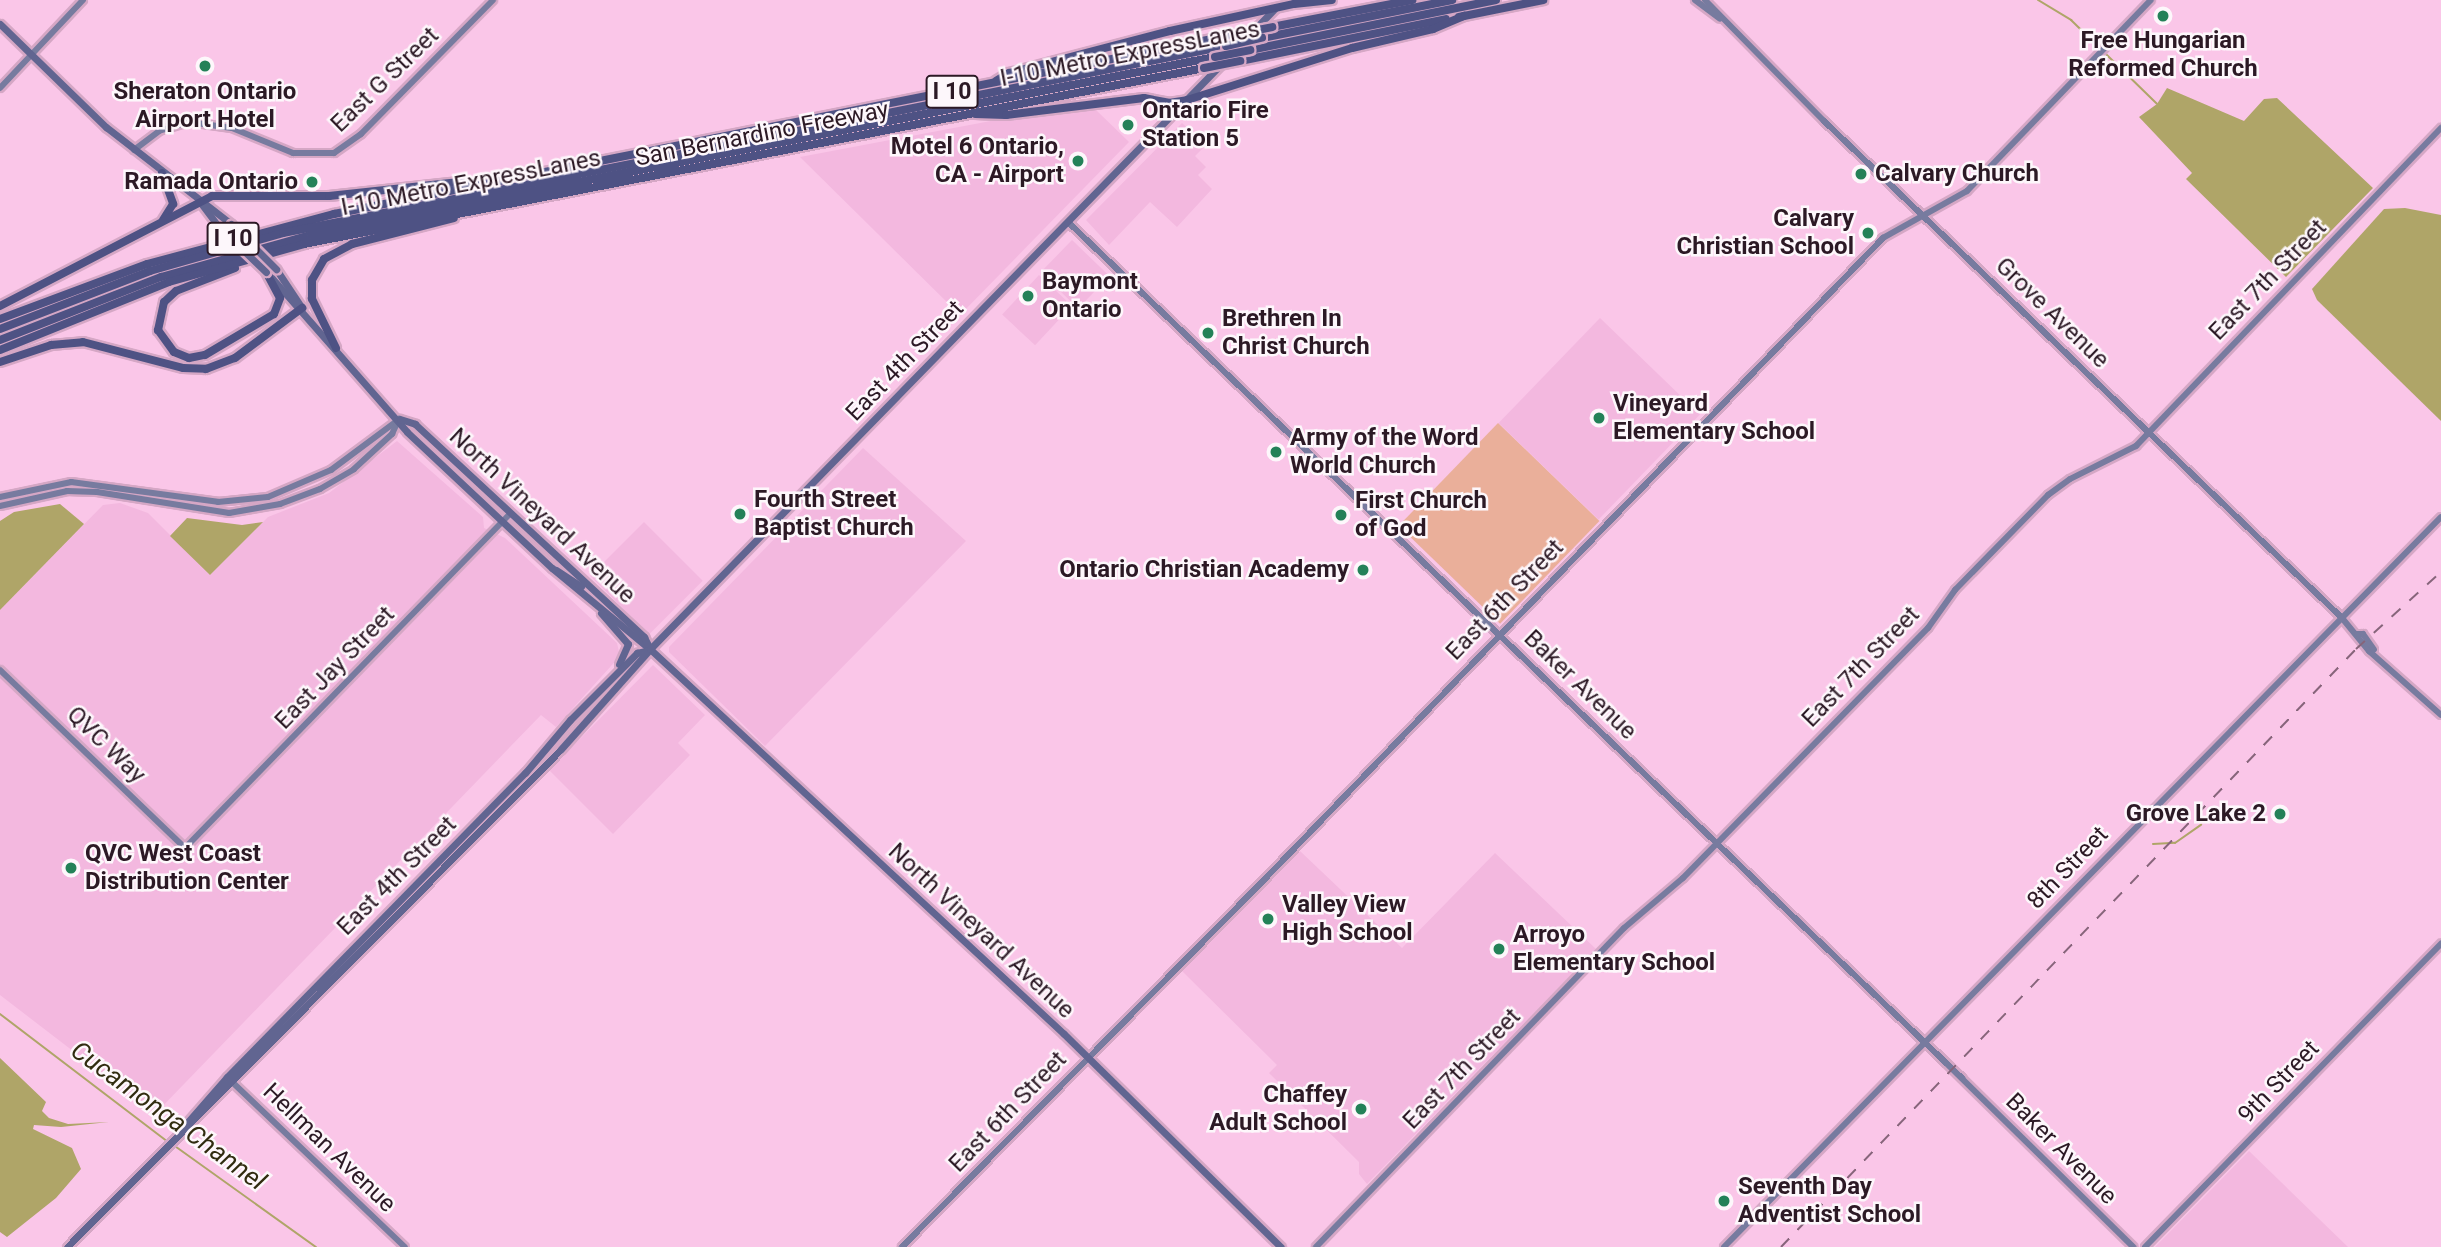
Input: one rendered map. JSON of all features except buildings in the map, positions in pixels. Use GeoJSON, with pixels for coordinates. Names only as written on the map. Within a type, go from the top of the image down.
{"type":"FeatureCollection","features":[{"type":"Feature","properties":{"kind":"highway"},"geometry":{"type":"LineString","coordinates":[[990,84],[1009,73],[1275,8],[1332,0]]}},
{"type":"Feature","properties":{"kind":"highway","name":"San Bernardino Freeway"},"geometry":{"type":"LineString","coordinates":[[0,319],[181,253],[334,214],[1412,0]]}},
{"type":"Feature","properties":{"kind":"highway","name":"I-10 Metro ExpressLanes"},"geometry":{"type":"LineString","coordinates":[[0,329],[150,271],[295,230],[1452,0]]}},
{"type":"Feature","properties":{"kind":"highway","name":"I-10 Metro ExpressLanes"},"geometry":{"type":"LineString","coordinates":[[0,340],[149,281],[301,237],[1496,0]]}},
{"type":"Feature","properties":{"kind":"highway","name":"San Bernardino Freeway"},"geometry":{"type":"LineString","coordinates":[[0,350],[120,300],[270,253],[1543,0]]}},
{"type":"Feature","properties":{"kind":"highway"},"geometry":{"type":"LineString","coordinates":[[970,113],[991,116],[1144,98],[1169,103],[1187,100],[1352,48],[1433,29],[1464,16]]}},
{"type":"Feature","properties":{"kind":"highway"},"geometry":{"type":"LineString","coordinates":[[153,229],[173,204],[162,173]]}},
{"type":"Feature","properties":{"kind":"highway"},"geometry":{"type":"LineString","coordinates":[[0,306],[153,229],[200,202],[223,194],[329,196],[459,183],[473,186]]}},
{"type":"Feature","properties":{"kind":"highway"},"geometry":{"type":"LineString","coordinates":[[335,348],[312,299],[312,280],[324,259],[352,244],[443,223],[470,212]]}},
{"type":"Feature","properties":{"kind":"highway"},"geometry":{"type":"LineString","coordinates":[[266,272],[281,298],[279,308],[269,317],[198,357],[180,355],[165,344],[157,322],[170,295],[270,253]]}},
{"type":"Feature","properties":{"kind":"highway"},"geometry":{"type":"LineString","coordinates":[[0,362],[51,345],[83,342],[183,368],[206,369],[235,358],[302,308]]}},
{"type":"Feature","properties":{"kind":"main road","name":"East 4th Street"},"geometry":{"type":"LineString","coordinates":[[68,1247],[177,1136],[182,1124],[230,1080],[561,749],[650,649],[1275,8]]}},
{"type":"Feature","properties":{"kind":"main road","name":"North Vineyard Avenue"},"geometry":{"type":"LineString","coordinates":[[0,24],[134,150],[231,224],[276,269],[302,308]]}},
{"type":"Feature","properties":{"kind":"main road","name":"North Vineyard Avenue"},"geometry":{"type":"LineString","coordinates":[[200,202],[219,227],[302,308],[399,419],[407,432],[552,568],[650,649],[1088,1057],[1280,1247]]}},
{"type":"Feature","properties":{"kind":"main road","name":"North Vineyard Avenue"},"geometry":{"type":"LineString","coordinates":[[399,419],[415,424],[644,637],[650,649]]}},
{"type":"Feature","properties":{"kind":"main road"},"geometry":{"type":"LineString","coordinates":[[552,568],[597,593]]}},
{"type":"Feature","properties":{"kind":"main road"},"geometry":{"type":"LineString","coordinates":[[576,715],[629,650],[600,609]]}},
{"type":"Feature","properties":{"kind":"main road","name":"East 4th Street"},"geometry":{"type":"LineString","coordinates":[[230,1080],[525,773],[576,715],[637,653],[650,649]]}},
{"type":"Feature","properties":{"kind":"street"},"geometry":{"type":"LineString","coordinates":[[0,88],[83,0]]}},
{"type":"Feature","properties":{"kind":"street","name":"East G Street"},"geometry":{"type":"LineString","coordinates":[[134,150],[159,131],[189,122],[232,128],[293,153],[334,153],[361,134],[494,0]]}},
{"type":"Feature","properties":{"kind":"street"},"geometry":{"type":"LineString","coordinates":[[1275,8],[1283,0]]}},
{"type":"Feature","properties":{"kind":"street","name":"Grove Avenue"},"geometry":{"type":"LineString","coordinates":[[1695,0],[1720,19],[2357,634],[2363,634],[2374,650],[2441,715]]}},
{"type":"Feature","properties":{"kind":"street","name":"Grove Avenue"},"geometry":{"type":"LineString","coordinates":[[1705,0],[1720,19]]}},
{"type":"Feature","properties":{"kind":"street","name":"East 6th Street"},"geometry":{"type":"LineString","coordinates":[[902,1247],[1883,238],[1967,191],[2151,0]]}},
{"type":"Feature","properties":{"kind":"street","name":"East 7th Street"},"geometry":{"type":"LineString","coordinates":[[1317,1247],[1624,928],[1716,844],[1928,628],[1955,590],[2048,495],[2070,479],[2123,456],[2149,433],[2441,128]]}},
{"type":"Feature","properties":{"kind":"street","name":"Baker Avenue"},"geometry":{"type":"LineString","coordinates":[[1068,222],[1925,1042],[2133,1247]]}},
{"type":"Feature","properties":{"kind":"street"},"geometry":{"type":"LineString","coordinates":[[0,497],[71,482],[218,502],[268,496],[331,470],[399,419]]}},
{"type":"Feature","properties":{"kind":"street"},"geometry":{"type":"LineString","coordinates":[[0,506],[35,496],[82,491],[208,511],[257,509],[304,496],[354,469],[392,434],[399,419]]}},
{"type":"Feature","properties":{"kind":"street","name":"East Jay Street"},"geometry":{"type":"LineString","coordinates":[[185,848],[510,514]]}},
{"type":"Feature","properties":{"kind":"street","name":"8th Street"},"geometry":{"type":"LineString","coordinates":[[1724,1247],[2441,517]]}},
{"type":"Feature","properties":{"kind":"street","name":"QVC Way"},"geometry":{"type":"LineString","coordinates":[[0,670],[185,848]]}},
{"type":"Feature","properties":{"kind":"street","name":"9th Street"},"geometry":{"type":"LineString","coordinates":[[2145,1247],[2441,944]]}},
{"type":"Feature","properties":{"kind":"street","name":"Hellman Avenue"},"geometry":{"type":"LineString","coordinates":[[230,1080],[405,1247]]}},
{"type":"Feature","properties":{"kind":"shaded area"},"geometry":{"type":"Polygon","coordinates":[[[2167,88],[2244,121],[2264,99],[2277,98],[2373,188],[2286,277],[2186,179],[2192,173],[2139,117],[2157,104],[2167,88]]]}},
{"type":"Feature","properties":{"kind":"shaded area"},"geometry":{"type":"Polygon","coordinates":[[[1096,110],[1129,142],[960,315],[800,157],[996,120],[1096,110]]]}},
{"type":"Feature","properties":{"kind":"shaded area"},"geometry":{"type":"Polygon","coordinates":[[[1182,123],[1206,145],[1195,156],[1206,167],[1198,175],[1212,189],[1177,227],[1150,202],[1109,245],[1086,220],[1182,123]]]}},
{"type":"Feature","properties":{"kind":"shaded area"},"geometry":{"type":"Polygon","coordinates":[[[2405,208],[2441,215],[2441,421],[2317,300],[2312,289],[2384,209],[2405,208]]]}},
{"type":"Feature","properties":{"kind":"shaded area"},"geometry":{"type":"Polygon","coordinates":[[[1072,240],[1109,276],[1078,308],[1041,272],[1072,240]]]}},
{"type":"Feature","properties":{"kind":"shaded area"},"geometry":{"type":"Polygon","coordinates":[[[1039,275],[1072,306],[1035,345],[1002,314],[1039,275]]]}},
{"type":"Feature","properties":{"kind":"shaded area","name":"Vineyard Elementary School"},"geometry":{"type":"Polygon","coordinates":[[[1600,318],[1700,415],[1599,520],[1499,423],[1600,318]]]}},
{"type":"Feature","properties":{"kind":"shaded area"},"geometry":{"type":"Polygon","coordinates":[[[1498,423],[1599,521],[1500,624],[1399,526],[1498,423]]]}},
{"type":"Feature","properties":{"kind":"shaded area"},"geometry":{"type":"Polygon","coordinates":[[[397,441],[483,517],[484,528],[505,538],[617,643],[620,656],[556,727],[541,715],[155,1114],[0,995],[0,610],[103,505],[120,503],[148,513],[210,575],[268,517],[329,493],[397,441]]]}},
{"type":"Feature","properties":{"kind":"shaded area"},"geometry":{"type":"Polygon","coordinates":[[[863,448],[966,541],[765,746],[669,652],[669,647],[863,448]]]}},
{"type":"Feature","properties":{"kind":"shaded area"},"geometry":{"type":"Polygon","coordinates":[[[60,504],[84,524],[0,610],[0,521],[14,512],[60,504]]]}},
{"type":"Feature","properties":{"kind":"shaded area"},"geometry":{"type":"Polygon","coordinates":[[[187,518],[242,525],[263,522],[210,575],[170,536],[187,518]]]}},
{"type":"Feature","properties":{"kind":"shaded area"},"geometry":{"type":"Polygon","coordinates":[[[644,522],[703,581],[649,634],[590,576],[644,522]]]}},
{"type":"Feature","properties":{"kind":"shaded area"},"geometry":{"type":"Polygon","coordinates":[[[653,665],[705,715],[678,743],[690,755],[613,834],[549,770],[653,665]]]}},
{"type":"Feature","properties":{"kind":"shaded area","name":"Valley View High School"},"geometry":{"type":"Polygon","coordinates":[[[1300,851],[1402,948],[1495,853],[1596,949],[1367,1184],[1359,1174],[1359,1162],[1269,1073],[1277,1065],[1182,971],[1300,851]]]}},
{"type":"Feature","properties":{"kind":"shaded area"},"geometry":{"type":"Polygon","coordinates":[[[0,1058],[46,1102],[42,1111],[49,1118],[68,1124],[109,1122],[61,1127],[34,1125],[33,1129],[72,1148],[81,1169],[56,1198],[7,1237],[0,1232],[0,1058]]]}},
{"type":"Feature","properties":{"kind":"shaded area"},"geometry":{"type":"Polygon","coordinates":[[[2249,1151],[2348,1247],[2155,1247],[2249,1151]]]}},
{"type":"Feature","properties":{"kind":"waterway"},"geometry":{"type":"LineString","coordinates":[[2038,0],[2071,20],[2157,104]]}},
{"type":"Feature","properties":{"kind":"waterway"},"geometry":{"type":"LineString","coordinates":[[2153,844],[2175,843],[2201,825]]}},
{"type":"Feature","properties":{"kind":"waterway","name":"Cucamonga Channel"},"geometry":{"type":"LineString","coordinates":[[0,1014],[167,1141]]}},
{"type":"Feature","properties":{"kind":"waterway","name":"Cucamonga Channel"},"geometry":{"type":"LineString","coordinates":[[172,1144],[316,1247]]}},
{"type":"Feature","properties":{"kind":"railway"},"geometry":{"type":"LineString","coordinates":[[1781,1247],[2356,649],[2441,572]]}},
{"type":"Feature","properties":{"kind":"place","name":"Free Hungarian Reformed Church"},"geometry":{"type":"Point","coordinates":[2163,16]}},
{"type":"Feature","properties":{"kind":"place","name":"Sheraton Ontario Airport Hotel"},"geometry":{"type":"Point","coordinates":[205,66]}},
{"type":"Feature","properties":{"kind":"place","name":"Ontario Fire Station 5"},"geometry":{"type":"Point","coordinates":[1128,125]}},
{"type":"Feature","properties":{"kind":"place","name":"Motel 6 Ontario, CA - Airport"},"geometry":{"type":"Point","coordinates":[1078,161]}},
{"type":"Feature","properties":{"kind":"place","name":"Calvary Church"},"geometry":{"type":"Point","coordinates":[1861,174]}},
{"type":"Feature","properties":{"kind":"place","name":"Ramada Ontario"},"geometry":{"type":"Point","coordinates":[312,182]}},
{"type":"Feature","properties":{"kind":"place","name":"Calvary Christian School"},"geometry":{"type":"Point","coordinates":[1868,233]}},
{"type":"Feature","properties":{"kind":"place","name":"Baymont Ontario"},"geometry":{"type":"Point","coordinates":[1028,296]}},
{"type":"Feature","properties":{"kind":"place","name":"Brethren In Christ Church"},"geometry":{"type":"Point","coordinates":[1208,333]}},
{"type":"Feature","properties":{"kind":"place","name":"Vineyard Elementary School"},"geometry":{"type":"Point","coordinates":[1599,418]}},
{"type":"Feature","properties":{"kind":"place","name":"Army of the Word World Church"},"geometry":{"type":"Point","coordinates":[1276,452]}},
{"type":"Feature","properties":{"kind":"place","name":"Fourth Street Baptist Church"},"geometry":{"type":"Point","coordinates":[740,514]}},
{"type":"Feature","properties":{"kind":"place","name":"First Church of God"},"geometry":{"type":"Point","coordinates":[1341,515]}},
{"type":"Feature","properties":{"kind":"place","name":"Ontario Christian Academy"},"geometry":{"type":"Point","coordinates":[1363,570]}},
{"type":"Feature","properties":{"kind":"place","name":"Grove Lake 2"},"geometry":{"type":"Point","coordinates":[2280,814]}},
{"type":"Feature","properties":{"kind":"place","name":"QVC West Coast Distribution Center"},"geometry":{"type":"Point","coordinates":[71,868]}},
{"type":"Feature","properties":{"kind":"place","name":"Valley View High School"},"geometry":{"type":"Point","coordinates":[1268,919]}},
{"type":"Feature","properties":{"kind":"place","name":"Arroyo Elementary School"},"geometry":{"type":"Point","coordinates":[1499,949]}},
{"type":"Feature","properties":{"kind":"place","name":"Chaffey Adult School"},"geometry":{"type":"Point","coordinates":[1361,1109]}},
{"type":"Feature","properties":{"kind":"place","name":"Seventh Day Adventist School"},"geometry":{"type":"Point","coordinates":[1724,1201]}}]}
